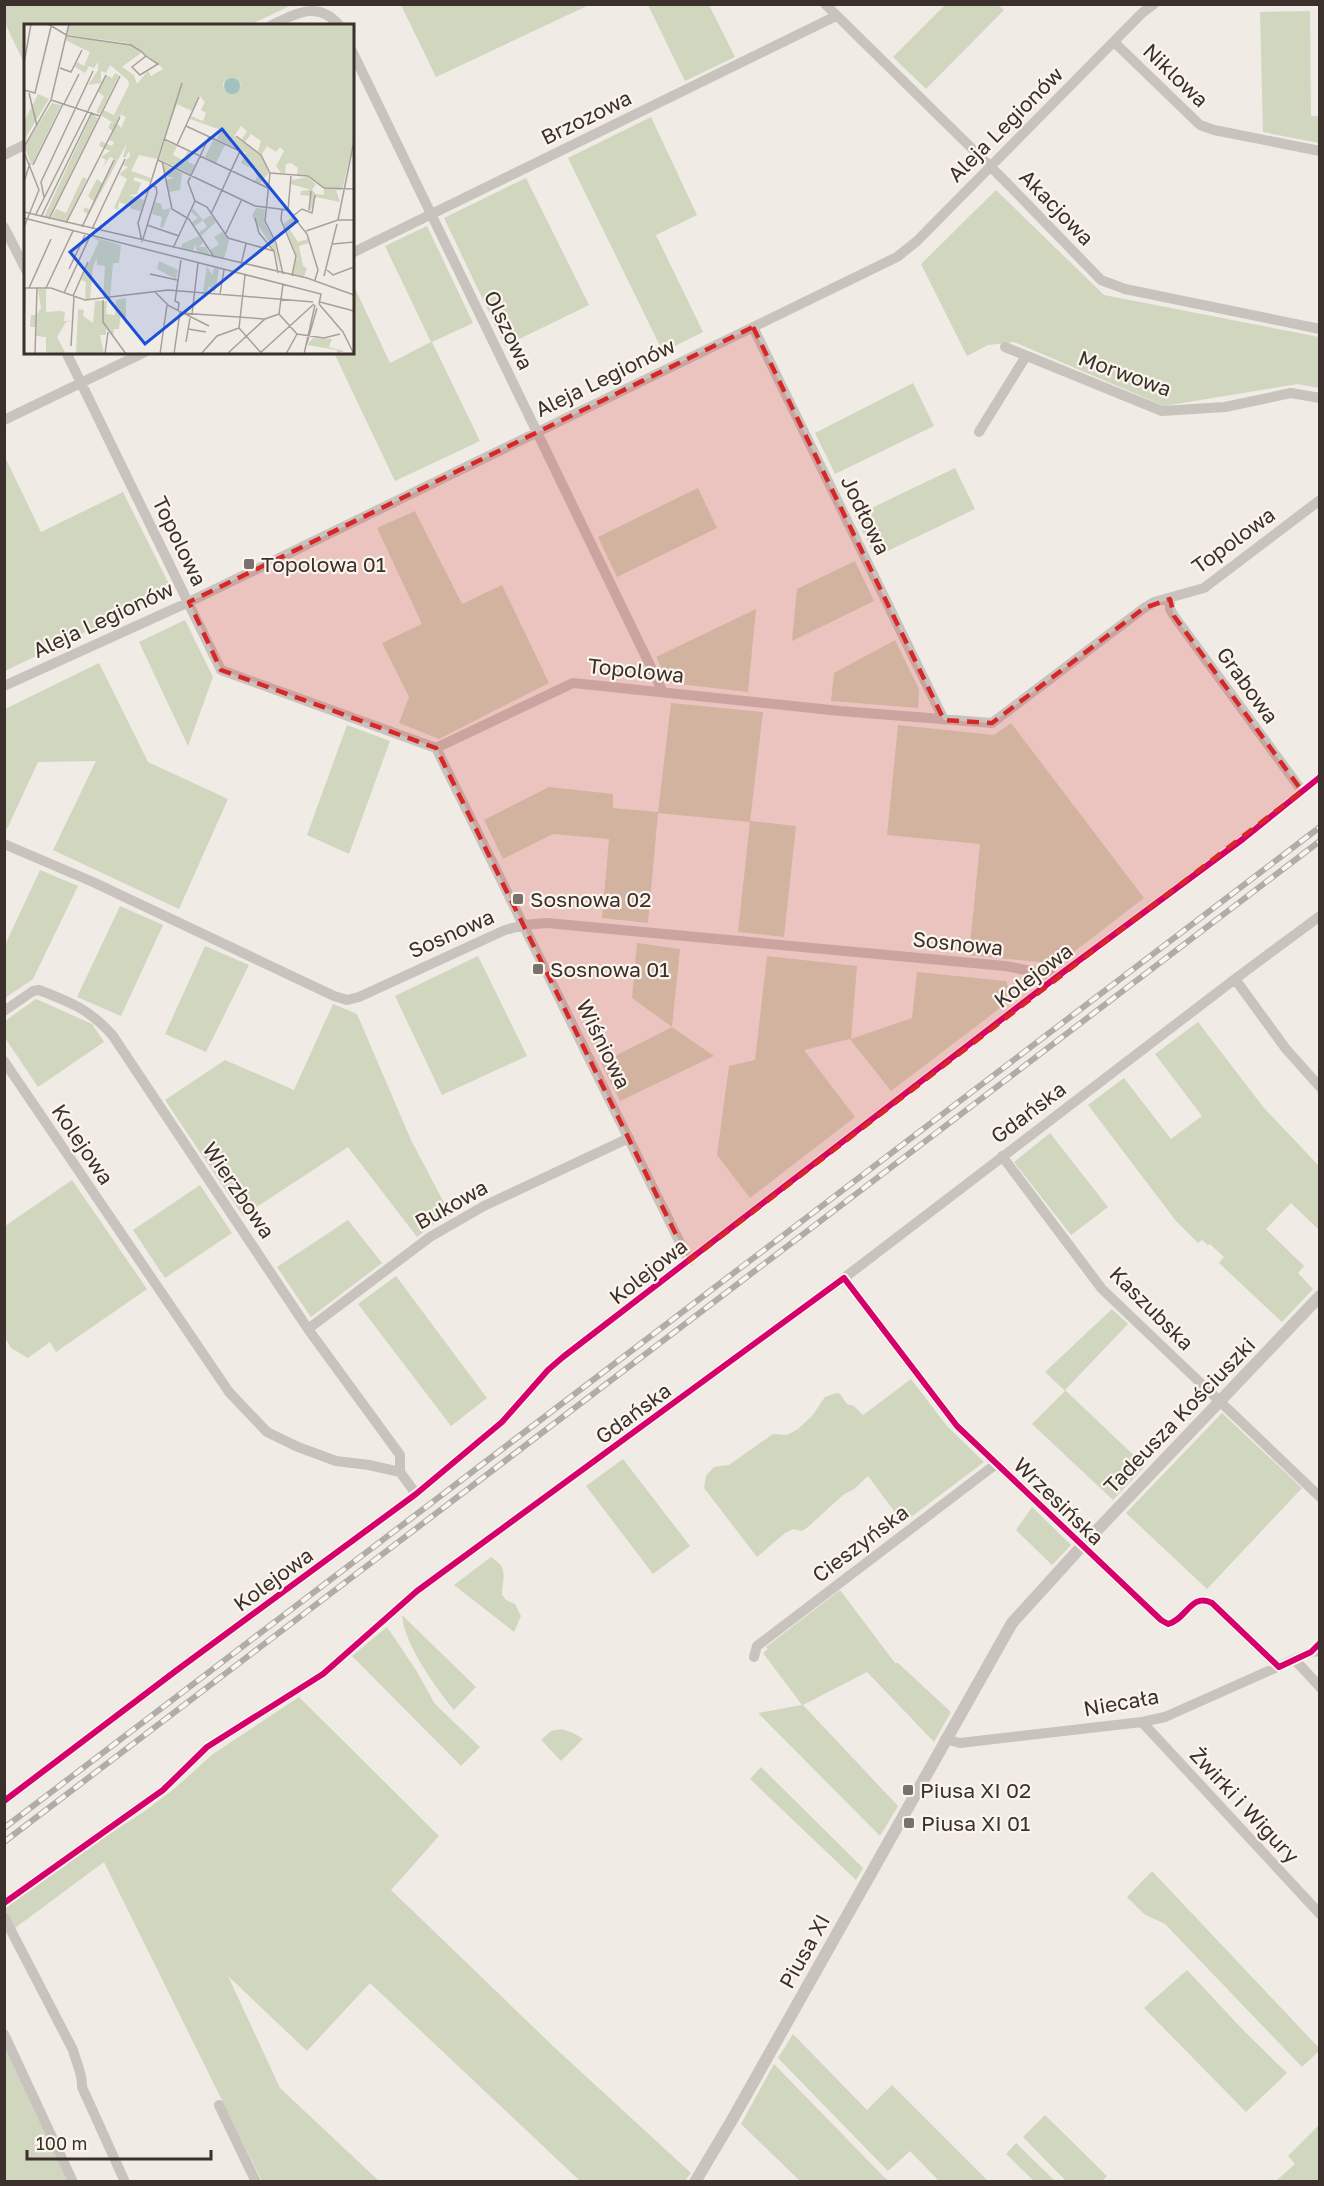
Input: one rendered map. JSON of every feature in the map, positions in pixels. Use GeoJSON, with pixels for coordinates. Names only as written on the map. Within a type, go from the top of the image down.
{"type":"FeatureCollection","features":[{"type":"Feature","properties":{"kind":"street","name":"Akacjowa"},"geometry":{"type":"LineString","coordinates":[[825,4],[1106,283],[1125,289],[1320,329]]}},
{"type":"Feature","properties":{"kind":"street","name":"Aleja Legionów"},"geometry":{"type":"LineString","coordinates":[[4,686],[189,602],[897,257],[917,241],[1142,13],[1154,4]]}},
{"type":"Feature","properties":{"kind":"street"},"geometry":{"type":"LineString","coordinates":[[274,24],[305,9],[318,8],[333,17],[338,24]]}},
{"type":"Feature","properties":{"kind":"street","name":"Brzozowa"},"geometry":{"type":"LineString","coordinates":[[354,252],[836,16]]}},
{"type":"Feature","properties":{"kind":"street","name":"Niklowa"},"geometry":{"type":"LineString","coordinates":[[1114,42],[1200,125],[1214,130],[1320,151]]}},
{"type":"Feature","properties":{"kind":"street","name":"Olszowa"},"geometry":{"type":"LineString","coordinates":[[354,55],[663,692]]}},
{"type":"Feature","properties":{"kind":"street"},"geometry":{"type":"LineString","coordinates":[[4,155],[24,145]]}},
{"type":"Feature","properties":{"kind":"street"},"geometry":{"type":"LineString","coordinates":[[4,227],[24,266]]}},
{"type":"Feature","properties":{"kind":"street","name":"Jodłowa"},"geometry":{"type":"LineString","coordinates":[[753,327],[944,720]]}},
{"type":"Feature","properties":{"kind":"street","name":"Morwowa"},"geometry":{"type":"LineString","coordinates":[[1005,347],[1162,411],[1225,406],[1291,393],[1320,398]]}},
{"type":"Feature","properties":{"kind":"street","name":"Topolowa"},"geometry":{"type":"LineString","coordinates":[[67,354],[221,670],[436,748],[573,682],[992,723],[1144,608],[1154,602],[1204,588],[1320,500]]}},
{"type":"Feature","properties":{"kind":"street"},"geometry":{"type":"LineString","coordinates":[[4,420],[141,354]]}},
{"type":"Feature","properties":{"kind":"street"},"geometry":{"type":"LineString","coordinates":[[979,432],[1026,356]]}},
{"type":"Feature","properties":{"kind":"street","name":"Grabowa"},"geometry":{"type":"LineString","coordinates":[[1170,599],[1170,609],[1174,616],[1302,790]]}},
{"type":"Feature","properties":{"kind":"street","name":"Wiśniowa"},"geometry":{"type":"LineString","coordinates":[[436,748],[689,1261]]}},
{"type":"Feature","properties":{"kind":"street","name":"Kolejowa"},"geometry":{"type":"LineString","coordinates":[[4,1801],[416,1494],[502,1422],[554,1364],[1058,976],[1243,839],[1320,777]]}},
{"type":"Feature","properties":{"kind":"street","name":"Sosnowa"},"geometry":{"type":"LineString","coordinates":[[4,844],[93,882],[334,996],[348,1000],[505,930],[548,922],[1005,966],[1058,976]]}},
{"type":"Feature","properties":{"kind":"street","name":"Gdańska"},"geometry":{"type":"LineString","coordinates":[[4,1903],[163,1790],[207,1747],[323,1674],[402,1603],[441,1573],[844,1278],[1320,916]]}},
{"type":"Feature","properties":{"kind":"street"},"geometry":{"type":"LineString","coordinates":[[1235,979],[1286,1049],[1320,1087]]}},
{"type":"Feature","properties":{"kind":"street","name":"Wierzbowa"},"geometry":{"type":"LineString","coordinates":[[4,1011],[33,991],[39,990],[74,1003],[100,1021],[308,1329],[400,1455],[400,1472]]}},
{"type":"Feature","properties":{"kind":"street","name":"Kolejowa"},"geometry":{"type":"LineString","coordinates":[[4,1061],[229,1392],[248,1414],[267,1432],[298,1447],[336,1461],[400,1472]]}},
{"type":"Feature","properties":{"kind":"street","name":"Bukowa"},"geometry":{"type":"LineString","coordinates":[[308,1329],[430,1238],[484,1206],[628,1138]]}},
{"type":"Feature","properties":{"kind":"street","name":"Kaszubska"},"geometry":{"type":"LineString","coordinates":[[1002,1156],[1102,1289],[1320,1497]]}},
{"type":"Feature","properties":{"kind":"street","name":"Wrzesińska"},"geometry":{"type":"LineString","coordinates":[[844,1278],[957,1426],[1165,1623],[1174,1622],[1197,1601],[1207,1600],[1279,1667]]}},
{"type":"Feature","properties":{"kind":"street","name":"Tadeusza Kościuszki"},"geometry":{"type":"LineString","coordinates":[[945,1739],[1012,1623],[1082,1546],[1320,1296]]}},
{"type":"Feature","properties":{"kind":"street","name":"Cieszyńska"},"geometry":{"type":"LineString","coordinates":[[754,1657],[757,1646],[996,1464]]}},
{"type":"Feature","properties":{"kind":"street"},"geometry":{"type":"LineString","coordinates":[[400,1472],[416,1494]]}},
{"type":"Feature","properties":{"kind":"street","name":"Niecała"},"geometry":{"type":"LineString","coordinates":[[945,1739],[960,1743],[1142,1722],[1165,1717],[1315,1651],[1320,1643]]}},
{"type":"Feature","properties":{"kind":"street"},"geometry":{"type":"LineString","coordinates":[[1295,1660],[1320,1687]]}},
{"type":"Feature","properties":{"kind":"street","name":"Żwirki i Wigury"},"geometry":{"type":"LineString","coordinates":[[1142,1722],[1320,1914]]}},
{"type":"Feature","properties":{"kind":"street","name":"Piusa XI"},"geometry":{"type":"LineString","coordinates":[[695,2181],[732,2120],[945,1739]]}},
{"type":"Feature","properties":{"kind":"street"},"geometry":{"type":"LineString","coordinates":[[4,1917],[73,2050],[82,2076],[81,2087],[125,2181]]}},
{"type":"Feature","properties":{"kind":"street"},"geometry":{"type":"LineString","coordinates":[[4,2034],[73,2181]]}},
{"type":"Feature","properties":{"kind":"street"},"geometry":{"type":"LineString","coordinates":[[219,2105],[256,2181]]}},
{"type":"Feature","properties":{"kind":"highlighted area"},"geometry":{"type":"Polygon","coordinates":[[[753,327],[944,720],[992,723],[1144,608],[1170,599],[1174,616],[1302,791],[689,1261],[436,748],[221,670],[189,602],[753,327]]]}},
{"type":"Feature","properties":{"kind":"green space"},"geometry":{"type":"Polygon","coordinates":[[[5,4],[292,4],[251,24],[24,24],[24,63],[5,23],[5,4]]]}},
{"type":"Feature","properties":{"kind":"green space"},"geometry":{"type":"Polygon","coordinates":[[[401,5],[589,5],[436,77],[401,5]]]}},
{"type":"Feature","properties":{"kind":"green space"},"geometry":{"type":"Polygon","coordinates":[[[648,5],[709,5],[735,57],[685,81],[648,5]]]}},
{"type":"Feature","properties":{"kind":"green space"},"geometry":{"type":"Polygon","coordinates":[[[945,5],[998,5],[1004,10],[926,89],[893,57],[945,5]]]}},
{"type":"Feature","properties":{"kind":"green space"},"geometry":{"type":"Polygon","coordinates":[[[1310,11],[1311,116],[1319,116],[1319,143],[1263,132],[1260,12],[1310,11]]]}},
{"type":"Feature","properties":{"kind":"green space"},"geometry":{"type":"Polygon","coordinates":[[[651,117],[697,215],[656,235],[703,332],[663,352],[568,158],[651,117]]]}},
{"type":"Feature","properties":{"kind":"green space"},"geometry":{"type":"Polygon","coordinates":[[[526,178],[589,305],[505,346],[444,218],[526,178]]]}},
{"type":"Feature","properties":{"kind":"green space"},"geometry":{"type":"Polygon","coordinates":[[[996,190],[1104,295],[1319,337],[1319,388],[1298,384],[1164,406],[1014,342],[988,345],[967,356],[921,264],[996,190]]]}},
{"type":"Feature","properties":{"kind":"green space"},"geometry":{"type":"Polygon","coordinates":[[[427,226],[473,323],[432,342],[480,441],[395,481],[334,354],[354,354],[354,286],[390,363],[431,342],[385,246],[427,226]]]}},
{"type":"Feature","properties":{"kind":"green space"},"geometry":{"type":"Polygon","coordinates":[[[913,383],[934,426],[835,474],[815,433],[913,383]]]}},
{"type":"Feature","properties":{"kind":"green space"},"geometry":{"type":"Polygon","coordinates":[[[5,457],[41,532],[123,492],[172,590],[5,671],[5,457]]]}},
{"type":"Feature","properties":{"kind":"green space"},"geometry":{"type":"Polygon","coordinates":[[[955,468],[975,509],[875,557],[855,516],[955,468]]]}},
{"type":"Feature","properties":{"kind":"green space"},"geometry":{"type":"Polygon","coordinates":[[[698,488],[717,528],[617,577],[598,537],[698,488]]]}},
{"type":"Feature","properties":{"kind":"green space"},"geometry":{"type":"Polygon","coordinates":[[[415,511],[462,604],[502,585],[549,683],[439,739],[399,723],[409,697],[382,643],[422,624],[377,528],[415,511]]]}},
{"type":"Feature","properties":{"kind":"green space"},"geometry":{"type":"Polygon","coordinates":[[[855,561],[874,601],[792,641],[797,589],[855,561]]]}},
{"type":"Feature","properties":{"kind":"green space"},"geometry":{"type":"Polygon","coordinates":[[[756,609],[748,692],[669,683],[656,657],[756,609]]]}},
{"type":"Feature","properties":{"kind":"green space"},"geometry":{"type":"Polygon","coordinates":[[[185,620],[213,677],[188,746],[139,642],[185,620]]]}},
{"type":"Feature","properties":{"kind":"green space"},"geometry":{"type":"Polygon","coordinates":[[[895,640],[919,689],[918,708],[831,701],[834,673],[895,640]]]}},
{"type":"Feature","properties":{"kind":"green space"},"geometry":{"type":"Polygon","coordinates":[[[99,663],[148,762],[228,799],[179,909],[53,850],[96,761],[38,762],[7,829],[5,828],[5,709],[99,663]]]}},
{"type":"Feature","properties":{"kind":"green space"},"geometry":{"type":"Polygon","coordinates":[[[671,703],[763,712],[750,821],[796,826],[784,937],[738,932],[750,822],[658,813],[648,923],[602,918],[609,839],[553,834],[503,859],[484,820],[549,787],[613,794],[613,808],[658,812],[671,703]]]}},
{"type":"Feature","properties":{"kind":"green space"},"geometry":{"type":"Polygon","coordinates":[[[1011,723],[1144,898],[1058,964],[969,955],[980,844],[887,835],[898,725],[994,735],[1011,723]]]}},
{"type":"Feature","properties":{"kind":"green space"},"geometry":{"type":"Polygon","coordinates":[[[347,725],[390,741],[349,854],[307,835],[347,725]]]}},
{"type":"Feature","properties":{"kind":"green space"},"geometry":{"type":"Polygon","coordinates":[[[40,870],[78,886],[33,979],[5,998],[5,945],[40,870]]]}},
{"type":"Feature","properties":{"kind":"green space"},"geometry":{"type":"Polygon","coordinates":[[[120,906],[163,925],[121,1016],[77,997],[120,906]]]}},
{"type":"Feature","properties":{"kind":"green space"},"geometry":{"type":"Polygon","coordinates":[[[637,943],[680,949],[672,1027],[632,998],[637,943]]]}},
{"type":"Feature","properties":{"kind":"green space"},"geometry":{"type":"Polygon","coordinates":[[[205,946],[249,965],[206,1052],[165,1034],[205,946]]]}},
{"type":"Feature","properties":{"kind":"green space"},"geometry":{"type":"Polygon","coordinates":[[[478,956],[527,1056],[442,1095],[395,996],[478,956]]]}},
{"type":"Feature","properties":{"kind":"green space"},"geometry":{"type":"Polygon","coordinates":[[[767,956],[857,966],[851,1039],[912,1018],[917,972],[1006,981],[1012,999],[891,1091],[850,1039],[804,1050],[855,1117],[750,1198],[717,1155],[729,1066],[755,1060],[767,956]]]}},
{"type":"Feature","properties":{"kind":"green space"},"geometry":{"type":"Polygon","coordinates":[[[36,999],[92,1024],[104,1042],[38,1087],[5,1038],[5,1021],[36,999]]]}},
{"type":"Feature","properties":{"kind":"green space"},"geometry":{"type":"Polygon","coordinates":[[[333,1004],[357,1014],[411,1140],[451,1216],[436,1222],[417,1237],[348,1147],[243,1216],[165,1100],[225,1060],[294,1090],[333,1004]]]}},
{"type":"Feature","properties":{"kind":"green space"},"geometry":{"type":"Polygon","coordinates":[[[1198,1022],[1264,1108],[1319,1166],[1319,1230],[1291,1203],[1266,1229],[1304,1266],[1298,1273],[1313,1289],[1282,1322],[1219,1263],[1224,1257],[1210,1244],[1202,1240],[1198,1243],[1176,1221],[1088,1105],[1124,1078],[1171,1139],[1202,1116],[1155,1054],[1198,1022]]]}},
{"type":"Feature","properties":{"kind":"green space"},"geometry":{"type":"Polygon","coordinates":[[[672,1027],[714,1056],[620,1101],[601,1063],[672,1027]]]}},
{"type":"Feature","properties":{"kind":"green space"},"geometry":{"type":"Polygon","coordinates":[[[1050,1133],[1108,1207],[1071,1235],[1014,1162],[1050,1133]]]}},
{"type":"Feature","properties":{"kind":"green space"},"geometry":{"type":"Polygon","coordinates":[[[72,1180],[147,1289],[56,1352],[50,1342],[28,1358],[11,1348],[5,1338],[5,1226],[72,1180]]]}},
{"type":"Feature","properties":{"kind":"green space"},"geometry":{"type":"Polygon","coordinates":[[[200,1185],[232,1233],[165,1278],[133,1230],[200,1185]]]}},
{"type":"Feature","properties":{"kind":"green space"},"geometry":{"type":"Polygon","coordinates":[[[348,1220],[382,1263],[311,1317],[277,1267],[348,1220]]]}},
{"type":"Feature","properties":{"kind":"green space"},"geometry":{"type":"Polygon","coordinates":[[[396,1276],[487,1398],[451,1426],[358,1304],[396,1276]]]}},
{"type":"Feature","properties":{"kind":"green space"},"geometry":{"type":"Polygon","coordinates":[[[1112,1309],[1128,1324],[1065,1390],[1145,1466],[1113,1500],[1032,1424],[1065,1391],[1045,1372],[1112,1309]]]}},
{"type":"Feature","properties":{"kind":"green space"},"geometry":{"type":"Polygon","coordinates":[[[911,1379],[947,1426],[984,1462],[903,1523],[868,1476],[808,1527],[802,1531],[793,1529],[785,1533],[757,1557],[704,1488],[706,1476],[714,1467],[729,1465],[773,1434],[787,1435],[798,1429],[812,1416],[825,1397],[840,1394],[847,1404],[854,1406],[863,1415],[911,1379]]]}},
{"type":"Feature","properties":{"kind":"green space"},"geometry":{"type":"Polygon","coordinates":[[[1222,1413],[1302,1488],[1207,1589],[1126,1513],[1222,1413]]]}},
{"type":"Feature","properties":{"kind":"green space"},"geometry":{"type":"Polygon","coordinates":[[[623,1459],[690,1546],[653,1574],[586,1486],[623,1459]]]}},
{"type":"Feature","properties":{"kind":"green space"},"geometry":{"type":"Polygon","coordinates":[[[1032,1507],[1071,1545],[1052,1565],[1016,1530],[1032,1507]]]}},
{"type":"Feature","properties":{"kind":"green space"},"geometry":{"type":"Polygon","coordinates":[[[491,1557],[503,1570],[502,1595],[506,1600],[515,1604],[521,1616],[514,1632],[454,1585],[491,1557]]]}},
{"type":"Feature","properties":{"kind":"green space"},"geometry":{"type":"Polygon","coordinates":[[[840,1590],[895,1663],[898,1663],[951,1712],[934,1742],[867,1672],[803,1705],[898,1806],[880,1836],[758,1713],[802,1705],[763,1653],[768,1649],[766,1647],[840,1590]]]}},
{"type":"Feature","properties":{"kind":"green space"},"geometry":{"type":"Polygon","coordinates":[[[402,1615],[476,1687],[454,1710],[430,1678],[415,1652],[408,1639],[402,1615]]]}},
{"type":"Feature","properties":{"kind":"green space"},"geometry":{"type":"Polygon","coordinates":[[[387,1627],[416,1670],[435,1704],[480,1747],[461,1766],[352,1656],[387,1627]]]}},
{"type":"Feature","properties":{"kind":"green space"},"geometry":{"type":"Polygon","coordinates":[[[299,1697],[439,1836],[391,1890],[554,2047],[691,2173],[685,2181],[580,2181],[370,1983],[307,2051],[228,1976],[280,2088],[379,2181],[262,2181],[104,1862],[15,1928],[4,1908],[95,1843],[145,1811],[213,1754],[299,1697]]]}},
{"type":"Feature","properties":{"kind":"green space"},"geometry":{"type":"Polygon","coordinates":[[[562,1729],[583,1739],[561,1761],[541,1740],[551,1731],[562,1729]]]}},
{"type":"Feature","properties":{"kind":"green space"},"geometry":{"type":"Polygon","coordinates":[[[761,1767],[863,1868],[856,1880],[750,1779],[761,1767]]]}},
{"type":"Feature","properties":{"kind":"green space"},"geometry":{"type":"Polygon","coordinates":[[[1152,1871],[1319,2048],[1319,2051],[1302,2067],[1165,1924],[1144,1914],[1127,1897],[1152,1871]]]}},
{"type":"Feature","properties":{"kind":"green space"},"geometry":{"type":"Polygon","coordinates":[[[1187,1970],[1287,2073],[1246,2112],[1144,2008],[1187,1970]]]}},
{"type":"Feature","properties":{"kind":"green space"},"geometry":{"type":"Polygon","coordinates":[[[793,2034],[867,2110],[892,2085],[988,2181],[939,2181],[910,2151],[888,2171],[778,2058],[793,2034]]]}},
{"type":"Feature","properties":{"kind":"green space"},"geometry":{"type":"Polygon","coordinates":[[[5,2047],[67,2181],[5,2181],[5,2047]]]}},
{"type":"Feature","properties":{"kind":"green space"},"geometry":{"type":"Polygon","coordinates":[[[774,2064],[889,2181],[800,2181],[741,2124],[774,2064]]]}},
{"type":"Feature","properties":{"kind":"green space"},"geometry":{"type":"Polygon","coordinates":[[[1045,2115],[1107,2176],[1102,2181],[1066,2181],[1023,2137],[1045,2115]]]}},
{"type":"Feature","properties":{"kind":"green space"},"geometry":{"type":"Polygon","coordinates":[[[1319,2125],[1319,2181],[1276,2181],[1295,2164],[1288,2156],[1319,2125]]]}},
{"type":"Feature","properties":{"kind":"green space"},"geometry":{"type":"Polygon","coordinates":[[[1016,2143],[1055,2181],[1034,2181],[1006,2154],[1016,2143]]]}},
{"type":"Feature","properties":{"kind":"railway"},"geometry":{"type":"LineString","coordinates":[[4,1828],[1320,827]]}},
{"type":"Feature","properties":{"kind":"railway"},"geometry":{"type":"LineString","coordinates":[[4,1842],[1320,841]]}},
{"type":"Feature","properties":{"kind":"cycle path"},"geometry":{"type":"LineString","coordinates":[[4,1801],[416,1494],[502,1422],[548,1370],[563,1357],[1058,976],[1243,839],[1320,777]]}},
{"type":"Feature","properties":{"kind":"cycle path"},"geometry":{"type":"LineString","coordinates":[[4,1903],[163,1790],[207,1747],[323,1674],[417,1591],[844,1278],[957,1426],[1161,1620],[1168,1624],[1199,1601],[1212,1603],[1279,1667],[1311,1652],[1320,1643]]}},
{"type":"Feature","properties":{"kind":"place","name":"Topolowa 01"},"geometry":{"type":"Point","coordinates":[249,564]}},
{"type":"Feature","properties":{"kind":"place","name":"Sosnowa 02"},"geometry":{"type":"Point","coordinates":[518,899]}},
{"type":"Feature","properties":{"kind":"place","name":"Sosnowa 01"},"geometry":{"type":"Point","coordinates":[538,969]}},
{"type":"Feature","properties":{"kind":"place","name":"Piusa XI 02"},"geometry":{"type":"Point","coordinates":[908,1790]}},
{"type":"Feature","properties":{"kind":"place","name":"Piusa XI 01"},"geometry":{"type":"Point","coordinates":[909,1823]}}]}
